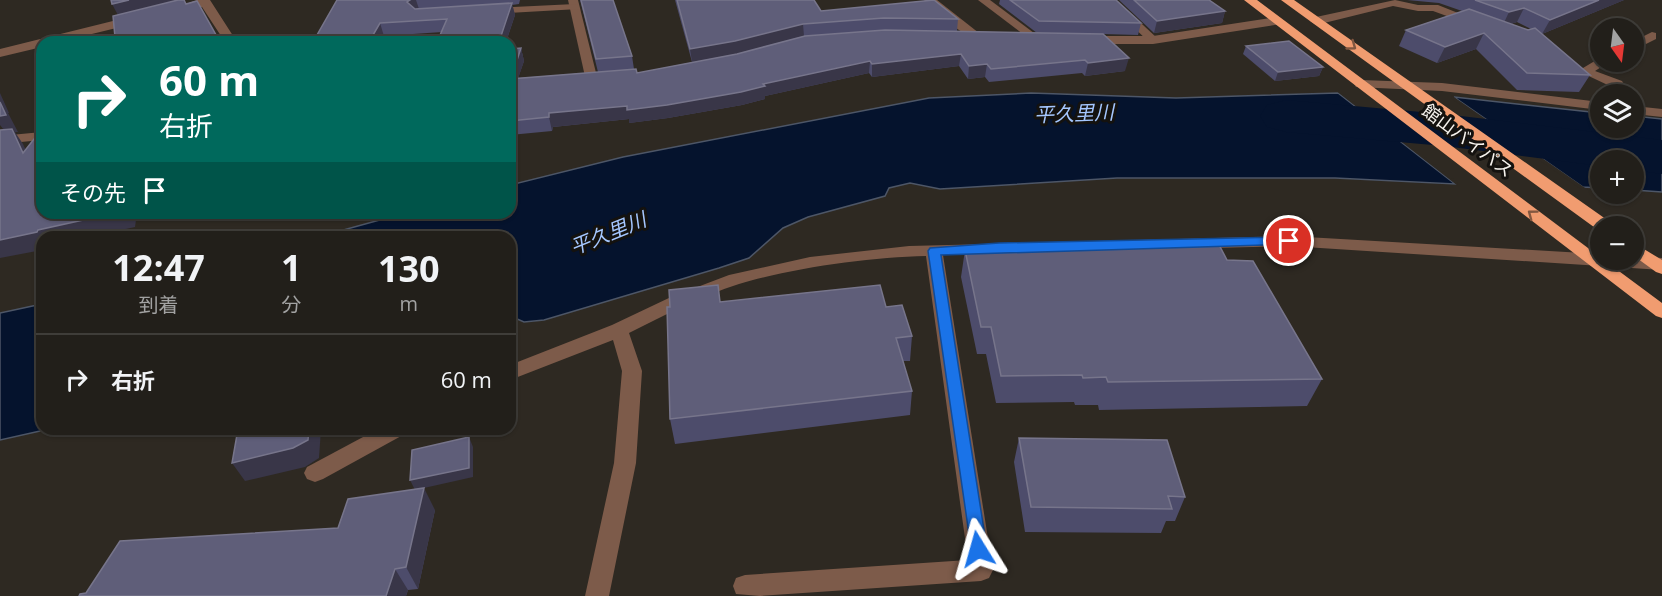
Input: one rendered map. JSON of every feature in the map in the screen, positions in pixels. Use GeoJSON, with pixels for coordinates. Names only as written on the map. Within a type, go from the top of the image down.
{"type":"FeatureCollection","features":[{"type":"Feature","properties":{"kind":"highway","name":"館山バイパス"},"geometry":{"type":"LineString","coordinates":[[1250,0],[1590,254]]}},
{"type":"Feature","properties":{"kind":"highway","name":"館山バイパス"},"geometry":{"type":"LineString","coordinates":[[1287,0],[1590,216]]}},
{"type":"Feature","properties":{"kind":"highway","name":"館山バイパス"},"geometry":{"type":"LineString","coordinates":[[1610,270],[1662,312]]}},
{"type":"Feature","properties":{"kind":"street"},"geometry":{"type":"LineString","coordinates":[[930,0],[951,19],[984,37],[955,37]]}},
{"type":"Feature","properties":{"kind":"street"},"geometry":{"type":"LineString","coordinates":[[68,36],[204,1],[227,36]]}},
{"type":"Feature","properties":{"kind":"street"},"geometry":{"type":"LineString","coordinates":[[479,12],[574,3]]}},
{"type":"Feature","properties":{"kind":"street"},"geometry":{"type":"LineString","coordinates":[[1316,21],[1393,3],[1418,8],[1434,7],[1493,30]]}},
{"type":"Feature","properties":{"kind":"street"},"geometry":{"type":"LineString","coordinates":[[1071,39],[1153,40],[1277,21]]}},
{"type":"Feature","properties":{"kind":"street"},"geometry":{"type":"LineString","coordinates":[[1644,40],[1652,36]]}},
{"type":"Feature","properties":{"kind":"street"},"geometry":{"type":"LineString","coordinates":[[1013,38],[1042,39]]}},
{"type":"Feature","properties":{"kind":"street"},"geometry":{"type":"LineString","coordinates":[[0,53],[36,44]]}},
{"type":"Feature","properties":{"kind":"street"},"geometry":{"type":"LineString","coordinates":[[1590,68],[1584,71],[1617,84]]}},
{"type":"Feature","properties":{"kind":"street"},"geometry":{"type":"LineString","coordinates":[[586,81],[608,79]]}},
{"type":"Feature","properties":{"kind":"street"},"geometry":{"type":"LineString","coordinates":[[1364,87],[1409,88],[1590,105]]}},
{"type":"Feature","properties":{"kind":"street"},"geometry":{"type":"LineString","coordinates":[[1644,111],[1662,112]]}},
{"type":"Feature","properties":{"kind":"street"},"geometry":{"type":"LineString","coordinates":[[0,140],[36,137]]}},
{"type":"Feature","properties":{"kind":"street"},"geometry":{"type":"LineString","coordinates":[[516,371],[619,330],[677,301],[735,279],[810,263],[909,251],[1289,241],[1590,257]]}},
{"type":"Feature","properties":{"kind":"street"},"geometry":{"type":"LineString","coordinates":[[745,586],[981,570],[934,251]]}},
{"type":"Feature","properties":{"kind":"street"},"geometry":{"type":"LineString","coordinates":[[597,596],[626,452],[632,370],[619,330]]}},
{"type":"Feature","properties":{"kind":"street"},"geometry":{"type":"LineString","coordinates":[[315,473],[385,435]]}},
{"type":"Feature","properties":{"kind":"lane"},"geometry":{"type":"LineString","coordinates":[[983,0],[1042,39]]}},
{"type":"Feature","properties":{"kind":"lane"},"geometry":{"type":"LineString","coordinates":[[1110,0],[1153,40]]}},
{"type":"Feature","properties":{"kind":"lane"},"geometry":{"type":"LineString","coordinates":[[574,3],[586,81]]}},
{"type":"Feature","properties":{"kind":"water"},"geometry":{"type":"Polygon","coordinates":[[[1031,93],[1176,98],[1338,93],[1455,184],[1335,178],[1117,178],[940,189],[910,183],[889,188],[885,196],[808,217],[783,228],[749,258],[544,320],[524,322],[516,318],[516,231],[340,231],[383,219],[516,219],[516,184],[623,157],[929,98],[1031,93]]]}},
{"type":"Feature","properties":{"kind":"water"},"geometry":{"type":"Polygon","coordinates":[[[1454,97],[1590,112],[1590,138],[1644,138],[1644,117],[1662,119],[1662,192],[1644,191],[1644,150],[1590,150],[1590,187],[1583,187],[1454,97]]]}},
{"type":"Feature","properties":{"kind":"water"},"geometry":{"type":"Polygon","coordinates":[[[36,305],[36,432],[0,440],[0,313],[36,305]]]}},
{"type":"Feature","properties":{"kind":"pier"},"geometry":{"type":"Polygon","coordinates":[[[1335,90],[1340,91],[1457,182],[1458,186],[1335,90]]]}},
{"type":"Feature","properties":{"kind":"pier"},"geometry":{"type":"Polygon","coordinates":[[[1451,95],[1588,190],[1582,190],[1452,99],[1451,95]]]}},
{"type":"Feature","properties":{"kind":"building"},"geometry":{"type":"Polygon","coordinates":[[[111,0],[129,0],[112,4],[111,0]]]}},
{"type":"Feature","properties":{"kind":"building"},"geometry":{"type":"Polygon","coordinates":[[[178,0],[184,0],[186,4],[197,1],[217,36],[115,36],[113,16],[178,0]]]}},
{"type":"Feature","properties":{"kind":"building"},"geometry":{"type":"Polygon","coordinates":[[[337,0],[410,0],[407,2],[415,9],[512,3],[501,36],[440,36],[447,19],[380,23],[372,36],[316,36],[337,0]]]}},
{"type":"Feature","properties":{"kind":"building"},"geometry":{"type":"Polygon","coordinates":[[[581,0],[613,0],[632,56],[596,59],[581,0]]]}},
{"type":"Feature","properties":{"kind":"building"},"geometry":{"type":"Polygon","coordinates":[[[677,0],[814,0],[821,11],[934,0],[958,19],[884,18],[803,24],[735,41],[690,49],[677,0]]]}},
{"type":"Feature","properties":{"kind":"building"},"geometry":{"type":"Polygon","coordinates":[[[1010,0],[1116,0],[1141,23],[1039,21],[1010,0]]]}},
{"type":"Feature","properties":{"kind":"building"},"geometry":{"type":"Polygon","coordinates":[[[1134,0],[1209,0],[1225,11],[1157,21],[1134,0]]]}},
{"type":"Feature","properties":{"kind":"building"},"geometry":{"type":"Polygon","coordinates":[[[1475,0],[1599,0],[1550,20],[1524,8],[1509,12],[1475,0]]]}},
{"type":"Feature","properties":{"kind":"building"},"geometry":{"type":"Polygon","coordinates":[[[1469,9],[1528,30],[1535,28],[1590,75],[1527,73],[1484,33],[1445,47],[1406,30],[1469,9]]]}},
{"type":"Feature","properties":{"kind":"building"},"geometry":{"type":"Polygon","coordinates":[[[885,30],[1103,34],[1129,58],[991,69],[987,64],[969,66],[961,54],[872,64],[870,61],[763,84],[765,86],[741,92],[667,105],[627,110],[627,106],[549,113],[549,117],[516,120],[516,79],[636,69],[637,73],[737,54],[805,36],[885,30]]]}},
{"type":"Feature","properties":{"kind":"building"},"geometry":{"type":"Polygon","coordinates":[[[1289,41],[1323,67],[1278,72],[1246,46],[1289,41]]]}},
{"type":"Feature","properties":{"kind":"building"},"geometry":{"type":"Polygon","coordinates":[[[516,48],[521,48],[516,63],[516,48]]]}},
{"type":"Feature","properties":{"kind":"building"},"geometry":{"type":"Polygon","coordinates":[[[0,102],[6,115],[0,116],[0,102]]]}},
{"type":"Feature","properties":{"kind":"building"},"geometry":{"type":"Polygon","coordinates":[[[12,129],[23,153],[36,137],[36,219],[88,219],[0,240],[0,130],[12,129]]]}},
{"type":"Feature","properties":{"kind":"building"},"geometry":{"type":"Polygon","coordinates":[[[1216,239],[1227,260],[1253,261],[1322,379],[1108,382],[1106,377],[1083,378],[1082,375],[1001,376],[991,327],[981,327],[965,250],[1186,247],[1183,240],[1216,239]]]}},
{"type":"Feature","properties":{"kind":"building"},"geometry":{"type":"Polygon","coordinates":[[[718,285],[720,302],[880,285],[886,307],[902,305],[912,336],[896,338],[912,391],[670,419],[667,307],[670,307],[669,290],[718,285]]]}},
{"type":"Feature","properties":{"kind":"building"},"geometry":{"type":"Polygon","coordinates":[[[237,435],[308,435],[308,440],[293,448],[232,463],[237,435]]]}},
{"type":"Feature","properties":{"kind":"building"},"geometry":{"type":"Polygon","coordinates":[[[469,437],[469,468],[410,480],[412,450],[469,437]]]}},
{"type":"Feature","properties":{"kind":"building"},"geometry":{"type":"Polygon","coordinates":[[[1019,438],[1167,440],[1185,497],[1168,496],[1172,509],[1031,507],[1019,438]]]}},
{"type":"Feature","properties":{"kind":"building"},"geometry":{"type":"Polygon","coordinates":[[[424,488],[406,567],[395,569],[386,596],[79,596],[86,593],[120,541],[338,528],[348,499],[424,488]]]}},
{"type":"Feature","properties":{"kind":"waterway","name":"平久里川"},"geometry":{"type":"LineString","coordinates":[[1286,116],[1444,130],[1662,157]]}},
{"type":"Feature","properties":{"kind":"route"},"geometry":{"type":"LineString","coordinates":[[978,549],[934,251],[1289,241]]}}]}
